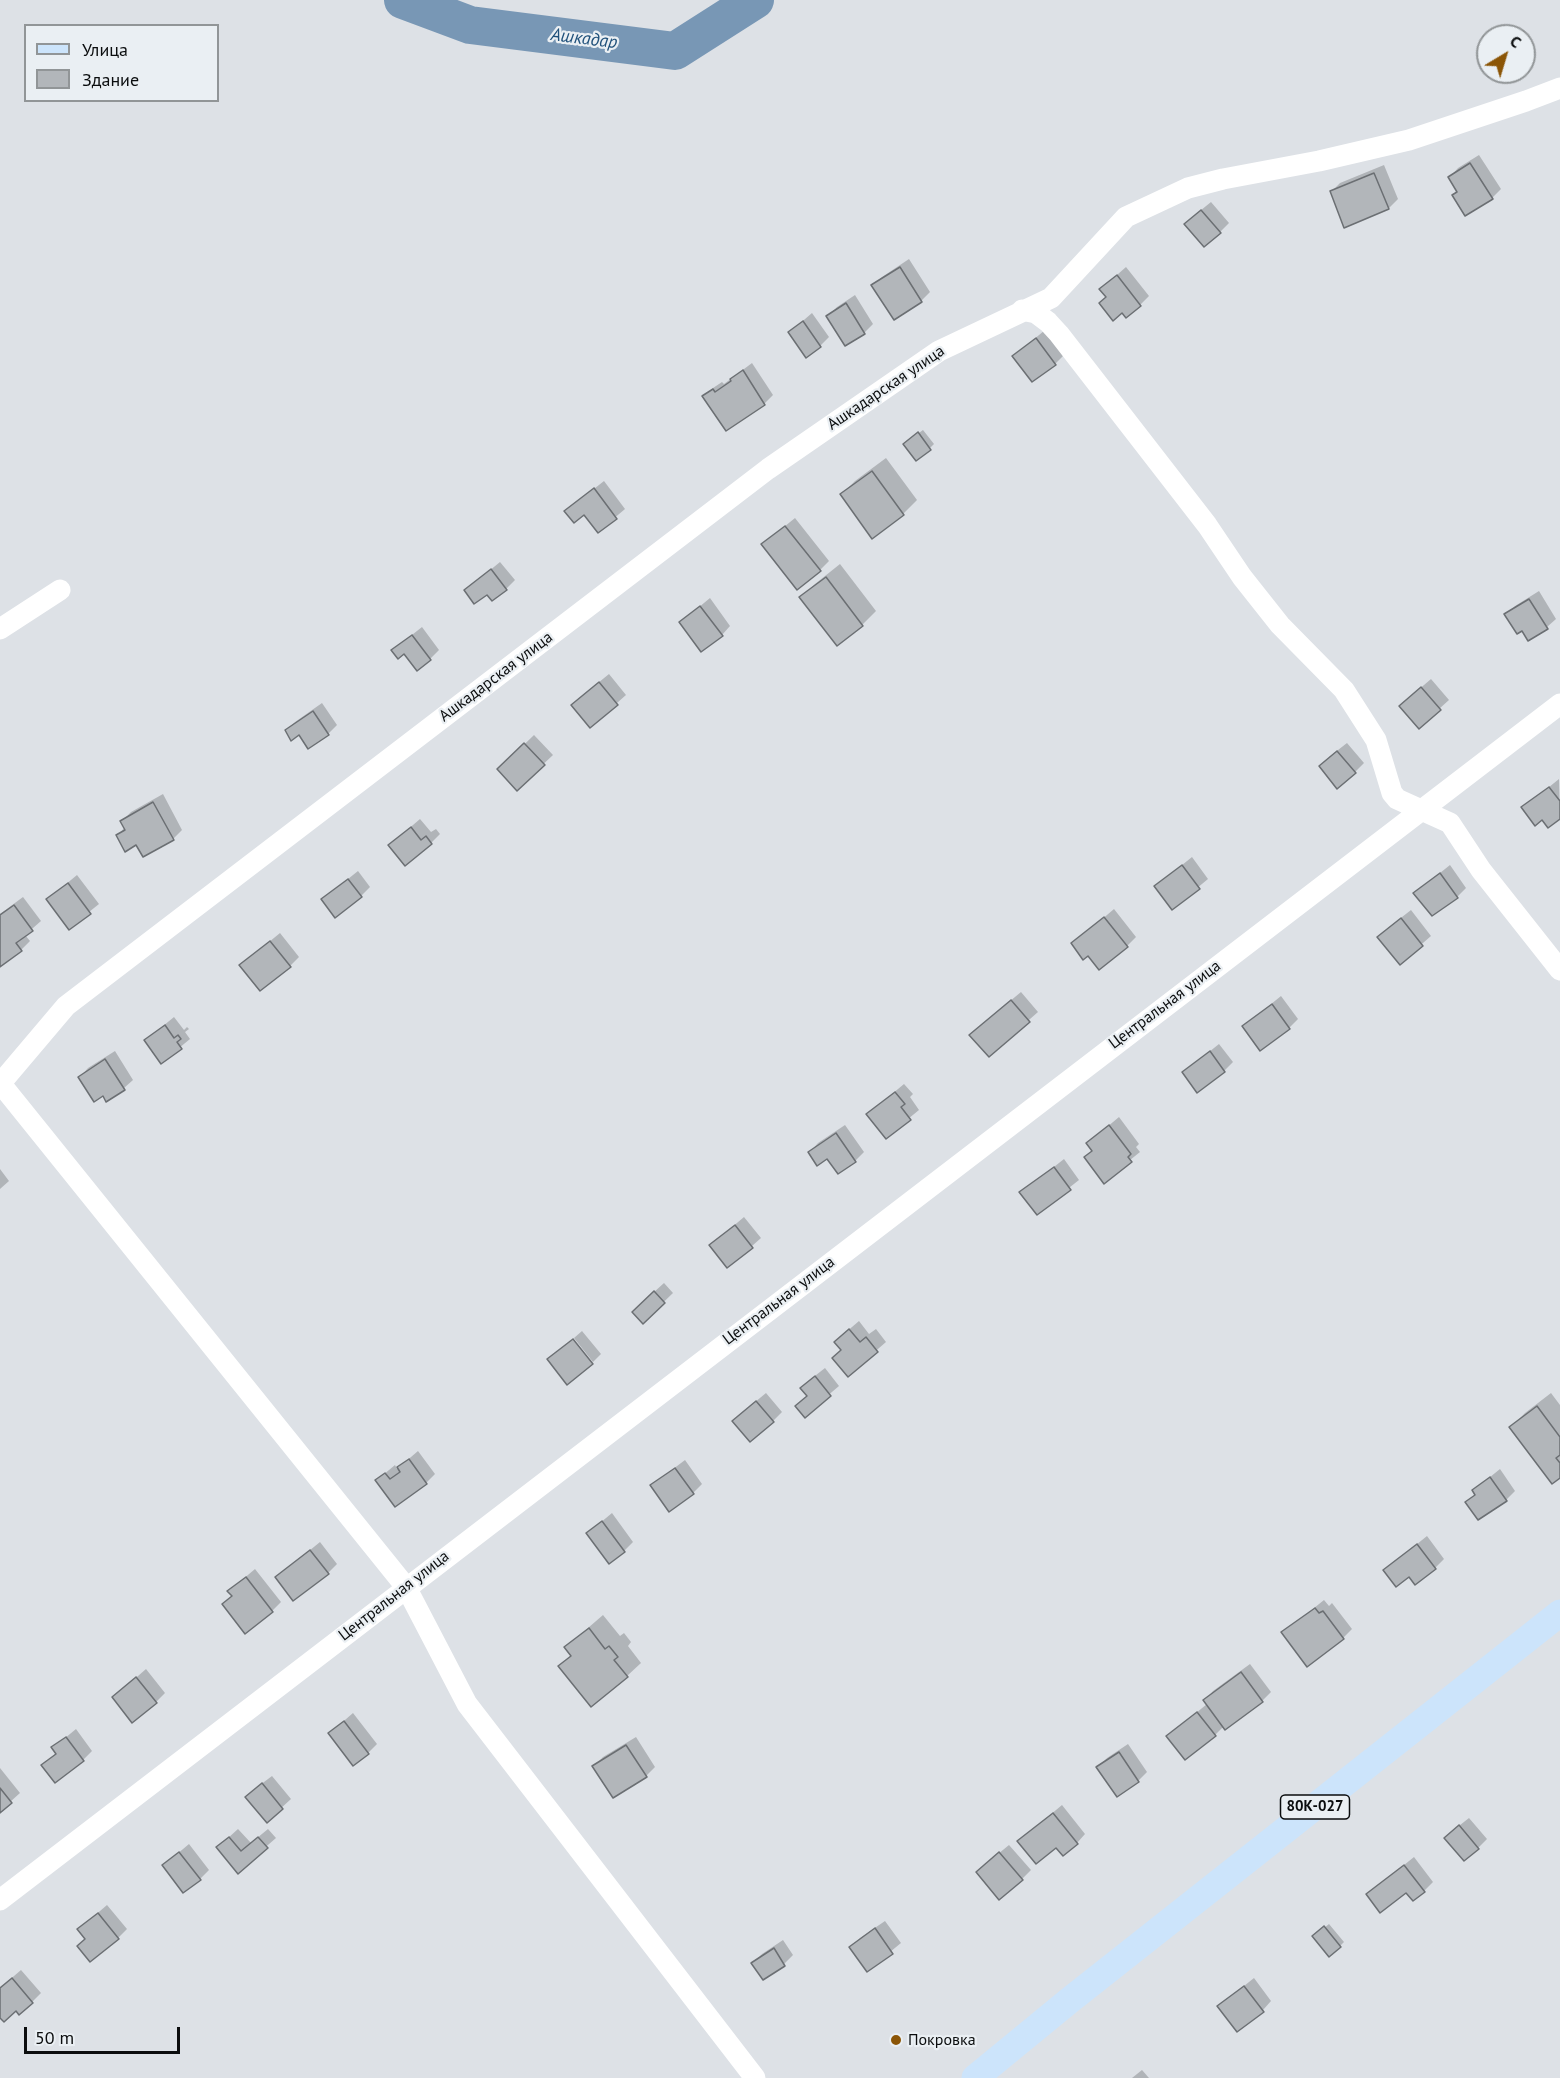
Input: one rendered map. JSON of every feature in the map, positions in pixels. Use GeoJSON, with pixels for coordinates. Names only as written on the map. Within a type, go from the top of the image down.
{"type":"FeatureCollection","features":[{"type":"Feature","properties":{"kind":"main road","name":"80К-027"},"geometry":{"type":"LineString","coordinates":[[975,2078],[1079,1993],[1560,1613]]}},
{"type":"Feature","properties":{"kind":"street","name":"Ашкадарская улица"},"geometry":{"type":"LineString","coordinates":[[2,1078],[66,1006],[759,476],[939,351],[1051,298],[1126,217],[1188,188],[1409,140],[1560,88]]}},
{"type":"Feature","properties":{"kind":"street"},"geometry":{"type":"LineString","coordinates":[[1022,310],[1036,313],[1059,334],[1207,525],[1242,577],[1280,626],[1344,690],[1376,740],[1392,793],[1397,799],[1450,823],[1481,870],[1560,970]]}},
{"type":"Feature","properties":{"kind":"street"},"geometry":{"type":"LineString","coordinates":[[0,629],[60,590]]}},
{"type":"Feature","properties":{"kind":"street","name":"Центральная улица"},"geometry":{"type":"LineString","coordinates":[[0,1899],[1560,704]]}},
{"type":"Feature","properties":{"kind":"street"},"geometry":{"type":"LineString","coordinates":[[2,1078],[406,1587],[467,1704],[755,2078]]}},
{"type":"Feature","properties":{"kind":"building"},"geometry":{"type":"Polygon","coordinates":[[[1470,163],[1493,199],[1465,216],[1452,195],[1457,192],[1448,177],[1470,163]]]}},
{"type":"Feature","properties":{"kind":"building"},"geometry":{"type":"Polygon","coordinates":[[[1374,173],[1389,209],[1344,228],[1330,191],[1374,173]]]}},
{"type":"Feature","properties":{"kind":"building"},"geometry":{"type":"Polygon","coordinates":[[[1201,210],[1221,233],[1204,247],[1184,224],[1201,210]]]}},
{"type":"Feature","properties":{"kind":"building"},"geometry":{"type":"Polygon","coordinates":[[[900,267],[922,302],[894,320],[871,285],[900,267]]]}},
{"type":"Feature","properties":{"kind":"building"},"geometry":{"type":"Polygon","coordinates":[[[1117,275],[1141,306],[1126,318],[1122,313],[1113,321],[1099,303],[1106,297],[1099,289],[1117,275]]]}},
{"type":"Feature","properties":{"kind":"building"},"geometry":{"type":"Polygon","coordinates":[[[846,303],[865,334],[845,346],[826,316],[846,303]]]}},
{"type":"Feature","properties":{"kind":"building"},"geometry":{"type":"Polygon","coordinates":[[[803,321],[821,347],[806,358],[788,332],[803,321]]]}},
{"type":"Feature","properties":{"kind":"building"},"geometry":{"type":"Polygon","coordinates":[[[1036,338],[1056,365],[1032,382],[1012,356],[1036,338]]]}},
{"type":"Feature","properties":{"kind":"building"},"geometry":{"type":"Polygon","coordinates":[[[743,370],[765,405],[726,431],[702,396],[713,389],[715,392],[743,370]]]}},
{"type":"Feature","properties":{"kind":"building"},"geometry":{"type":"Polygon","coordinates":[[[918,432],[931,450],[916,461],[903,444],[918,432]]]}},
{"type":"Feature","properties":{"kind":"building"},"geometry":{"type":"Polygon","coordinates":[[[872,471],[904,515],[872,539],[840,494],[872,471]]]}},
{"type":"Feature","properties":{"kind":"building"},"geometry":{"type":"Polygon","coordinates":[[[594,488],[617,519],[598,533],[584,515],[574,523],[564,511],[594,488]]]}},
{"type":"Feature","properties":{"kind":"building"},"geometry":{"type":"Polygon","coordinates":[[[785,526],[821,571],[797,590],[761,544],[785,526]]]}},
{"type":"Feature","properties":{"kind":"building"},"geometry":{"type":"Polygon","coordinates":[[[491,569],[507,590],[492,601],[487,595],[474,604],[464,590],[491,569]]]}},
{"type":"Feature","properties":{"kind":"building"},"geometry":{"type":"Polygon","coordinates":[[[826,577],[863,626],[837,646],[799,597],[826,577]]]}},
{"type":"Feature","properties":{"kind":"building"},"geometry":{"type":"Polygon","coordinates":[[[1529,599],[1548,629],[1528,641],[1522,631],[1517,634],[1504,614],[1529,599]]]}},
{"type":"Feature","properties":{"kind":"building"},"geometry":{"type":"Polygon","coordinates":[[[700,606],[723,636],[701,652],[679,622],[700,606]]]}},
{"type":"Feature","properties":{"kind":"building"},"geometry":{"type":"Polygon","coordinates":[[[412,635],[431,660],[417,671],[404,654],[398,659],[391,650],[412,635]]]}},
{"type":"Feature","properties":{"kind":"building"},"geometry":{"type":"Polygon","coordinates":[[[599,682],[618,705],[590,728],[571,705],[599,682]]]}},
{"type":"Feature","properties":{"kind":"building"},"geometry":{"type":"Polygon","coordinates":[[[1421,687],[1441,710],[1419,729],[1399,706],[1421,687]]]}},
{"type":"Feature","properties":{"kind":"building"},"geometry":{"type":"Polygon","coordinates":[[[313,711],[329,735],[308,749],[299,735],[291,741],[285,730],[313,711]]]}},
{"type":"Feature","properties":{"kind":"building"},"geometry":{"type":"Polygon","coordinates":[[[524,743],[545,765],[517,791],[497,769],[524,743]]]}},
{"type":"Feature","properties":{"kind":"building"},"geometry":{"type":"Polygon","coordinates":[[[1337,751],[1356,773],[1337,789],[1319,766],[1337,751]]]}},
{"type":"Feature","properties":{"kind":"building"},"geometry":{"type":"Polygon","coordinates":[[[1549,787],[1560,801],[1560,819],[1548,828],[1542,820],[1535,826],[1521,807],[1549,787]]]}},
{"type":"Feature","properties":{"kind":"building"},"geometry":{"type":"Polygon","coordinates":[[[153,802],[174,840],[143,857],[136,845],[125,852],[116,835],[125,830],[120,821],[153,802]]]}},
{"type":"Feature","properties":{"kind":"building"},"geometry":{"type":"Polygon","coordinates":[[[411,827],[421,840],[426,836],[432,844],[405,866],[388,845],[411,827]]]}},
{"type":"Feature","properties":{"kind":"building"},"geometry":{"type":"Polygon","coordinates":[[[1182,865],[1200,889],[1172,910],[1154,886],[1182,865]]]}},
{"type":"Feature","properties":{"kind":"building"},"geometry":{"type":"Polygon","coordinates":[[[1440,873],[1458,898],[1432,916],[1413,893],[1440,873]]]}},
{"type":"Feature","properties":{"kind":"building"},"geometry":{"type":"Polygon","coordinates":[[[348,879],[362,897],[335,918],[321,899],[348,879]]]}},
{"type":"Feature","properties":{"kind":"building"},"geometry":{"type":"Polygon","coordinates":[[[68,883],[91,914],[69,930],[46,899],[68,883]]]}},
{"type":"Feature","properties":{"kind":"building"},"geometry":{"type":"Polygon","coordinates":[[[14,905],[33,931],[16,943],[22,951],[0,967],[0,915],[14,905]]]}},
{"type":"Feature","properties":{"kind":"building"},"geometry":{"type":"Polygon","coordinates":[[[1104,917],[1128,947],[1099,970],[1088,956],[1083,960],[1071,943],[1104,917]]]}},
{"type":"Feature","properties":{"kind":"building"},"geometry":{"type":"Polygon","coordinates":[[[1401,918],[1423,946],[1400,965],[1377,937],[1401,918]]]}},
{"type":"Feature","properties":{"kind":"building"},"geometry":{"type":"Polygon","coordinates":[[[270,941],[291,967],[260,991],[239,965],[270,941]]]}},
{"type":"Feature","properties":{"kind":"building"},"geometry":{"type":"Polygon","coordinates":[[[1011,1000],[1030,1022],[989,1057],[969,1035],[1011,1000]]]}},
{"type":"Feature","properties":{"kind":"building"},"geometry":{"type":"Polygon","coordinates":[[[1272,1004],[1290,1029],[1260,1051],[1242,1026],[1272,1004]]]}},
{"type":"Feature","properties":{"kind":"building"},"geometry":{"type":"Polygon","coordinates":[[[165,1025],[174,1038],[178,1035],[181,1039],[177,1042],[182,1049],[161,1064],[144,1040],[165,1025]]]}},
{"type":"Feature","properties":{"kind":"building"},"geometry":{"type":"Polygon","coordinates":[[[1210,1051],[1225,1072],[1197,1093],[1182,1072],[1210,1051]]]}},
{"type":"Feature","properties":{"kind":"building"},"geometry":{"type":"Polygon","coordinates":[[[105,1059],[125,1090],[106,1102],[103,1096],[94,1102],[78,1077],[105,1059]]]}},
{"type":"Feature","properties":{"kind":"building"},"geometry":{"type":"Polygon","coordinates":[[[895,1092],[905,1104],[901,1107],[911,1120],[886,1139],[866,1114],[895,1092]]]}},
{"type":"Feature","properties":{"kind":"building"},"geometry":{"type":"Polygon","coordinates":[[[1109,1125],[1131,1154],[1128,1157],[1132,1162],[1104,1184],[1084,1157],[1092,1151],[1086,1143],[1109,1125]]]}},
{"type":"Feature","properties":{"kind":"building"},"geometry":{"type":"Polygon","coordinates":[[[836,1133],[856,1162],[838,1174],[827,1159],[817,1166],[808,1152],[836,1133]]]}},
{"type":"Feature","properties":{"kind":"building"},"geometry":{"type":"Polygon","coordinates":[[[1054,1167],[1071,1190],[1037,1215],[1019,1192],[1054,1167]]]}},
{"type":"Feature","properties":{"kind":"building"},"geometry":{"type":"Polygon","coordinates":[[[735,1225],[753,1248],[727,1268],[709,1245],[735,1225]]]}},
{"type":"Feature","properties":{"kind":"building"},"geometry":{"type":"Polygon","coordinates":[[[654,1291],[665,1303],[643,1324],[632,1312],[654,1291]]]}},
{"type":"Feature","properties":{"kind":"building"},"geometry":{"type":"Polygon","coordinates":[[[849,1329],[860,1342],[866,1337],[878,1352],[848,1377],[832,1358],[841,1350],[834,1342],[849,1329]]]}},
{"type":"Feature","properties":{"kind":"building"},"geometry":{"type":"Polygon","coordinates":[[[573,1339],[593,1364],[567,1385],[547,1359],[573,1339]]]}},
{"type":"Feature","properties":{"kind":"building"},"geometry":{"type":"Polygon","coordinates":[[[815,1376],[831,1396],[805,1418],[795,1406],[807,1396],[800,1388],[815,1376]]]}},
{"type":"Feature","properties":{"kind":"building"},"geometry":{"type":"Polygon","coordinates":[[[756,1401],[774,1422],[750,1442],[732,1421],[756,1401]]]}},
{"type":"Feature","properties":{"kind":"building"},"geometry":{"type":"Polygon","coordinates":[[[1537,1406],[1560,1437],[1560,1455],[1556,1458],[1560,1463],[1560,1478],[1552,1484],[1509,1427],[1537,1406]]]}},
{"type":"Feature","properties":{"kind":"building"},"geometry":{"type":"Polygon","coordinates":[[[409,1459],[427,1484],[395,1507],[375,1480],[385,1473],[390,1479],[400,1472],[397,1467],[409,1459]]]}},
{"type":"Feature","properties":{"kind":"building"},"geometry":{"type":"Polygon","coordinates":[[[675,1468],[694,1494],[669,1512],[650,1485],[675,1468]]]}},
{"type":"Feature","properties":{"kind":"building"},"geometry":{"type":"Polygon","coordinates":[[[1490,1477],[1507,1501],[1478,1520],[1465,1502],[1475,1495],[1472,1490],[1490,1477]]]}},
{"type":"Feature","properties":{"kind":"building"},"geometry":{"type":"Polygon","coordinates":[[[602,1521],[625,1552],[609,1564],[586,1533],[602,1521]]]}},
{"type":"Feature","properties":{"kind":"building"},"geometry":{"type":"Polygon","coordinates":[[[1417,1544],[1436,1569],[1415,1585],[1409,1577],[1396,1587],[1383,1570],[1417,1544]]]}},
{"type":"Feature","properties":{"kind":"building"},"geometry":{"type":"Polygon","coordinates":[[[310,1550],[329,1574],[293,1601],[275,1577],[310,1550]]]}},
{"type":"Feature","properties":{"kind":"building"},"geometry":{"type":"Polygon","coordinates":[[[246,1577],[273,1612],[245,1634],[222,1604],[232,1596],[227,1591],[246,1577]]]}},
{"type":"Feature","properties":{"kind":"building"},"geometry":{"type":"Polygon","coordinates":[[[1315,1608],[1319,1613],[1323,1611],[1344,1639],[1307,1667],[1281,1632],[1315,1608]]]}},
{"type":"Feature","properties":{"kind":"building"},"geometry":{"type":"Polygon","coordinates":[[[589,1628],[605,1649],[609,1646],[618,1657],[614,1660],[628,1677],[591,1707],[558,1666],[571,1656],[564,1647],[589,1628]]]}},
{"type":"Feature","properties":{"kind":"building"},"geometry":{"type":"Polygon","coordinates":[[[1241,1672],[1263,1702],[1225,1730],[1203,1700],[1241,1672]]]}},
{"type":"Feature","properties":{"kind":"building"},"geometry":{"type":"Polygon","coordinates":[[[136,1677],[157,1703],[132,1723],[112,1697],[136,1677]]]}},
{"type":"Feature","properties":{"kind":"building"},"geometry":{"type":"Polygon","coordinates":[[[1197,1712],[1216,1736],[1185,1760],[1166,1736],[1197,1712]]]}},
{"type":"Feature","properties":{"kind":"building"},"geometry":{"type":"Polygon","coordinates":[[[344,1721],[369,1754],[353,1766],[328,1733],[344,1721]]]}},
{"type":"Feature","properties":{"kind":"building"},"geometry":{"type":"Polygon","coordinates":[[[66,1737],[84,1761],[55,1783],[41,1765],[56,1754],[51,1747],[66,1737]]]}},
{"type":"Feature","properties":{"kind":"building"},"geometry":{"type":"Polygon","coordinates":[[[626,1745],[647,1777],[613,1798],[592,1766],[626,1745]]]}},
{"type":"Feature","properties":{"kind":"building"},"geometry":{"type":"Polygon","coordinates":[[[1119,1752],[1139,1782],[1117,1797],[1096,1767],[1119,1752]]]}},
{"type":"Feature","properties":{"kind":"building"},"geometry":{"type":"Polygon","coordinates":[[[262,1783],[283,1809],[267,1823],[245,1797],[262,1783]]]}},
{"type":"Feature","properties":{"kind":"building"},"geometry":{"type":"Polygon","coordinates":[[[0,1788],[12,1803],[0,1813],[0,1788]]]}},
{"type":"Feature","properties":{"kind":"building"},"geometry":{"type":"Polygon","coordinates":[[[1053,1813],[1078,1844],[1063,1856],[1056,1848],[1036,1864],[1017,1841],[1053,1813]]]}},
{"type":"Feature","properties":{"kind":"building"},"geometry":{"type":"Polygon","coordinates":[[[1459,1825],[1479,1849],[1464,1861],[1444,1838],[1459,1825]]]}},
{"type":"Feature","properties":{"kind":"building"},"geometry":{"type":"Polygon","coordinates":[[[229,1837],[241,1851],[258,1837],[268,1848],[238,1874],[216,1847],[229,1837]]]}},
{"type":"Feature","properties":{"kind":"building"},"geometry":{"type":"Polygon","coordinates":[[[179,1852],[201,1880],[183,1893],[162,1865],[179,1852]]]}},
{"type":"Feature","properties":{"kind":"building"},"geometry":{"type":"Polygon","coordinates":[[[999,1852],[1023,1880],[999,1900],[976,1872],[999,1852]]]}},
{"type":"Feature","properties":{"kind":"building"},"geometry":{"type":"Polygon","coordinates":[[[1404,1865],[1425,1892],[1413,1901],[1406,1893],[1380,1913],[1366,1894],[1404,1865]]]}},
{"type":"Feature","properties":{"kind":"building"},"geometry":{"type":"Polygon","coordinates":[[[98,1913],[119,1939],[90,1962],[77,1946],[85,1939],[77,1929],[98,1913]]]}},
{"type":"Feature","properties":{"kind":"building"},"geometry":{"type":"Polygon","coordinates":[[[1324,1926],[1341,1947],[1329,1957],[1312,1936],[1324,1926]]]}},
{"type":"Feature","properties":{"kind":"building"},"geometry":{"type":"Polygon","coordinates":[[[875,1928],[893,1954],[867,1972],[849,1947],[875,1928]]]}},
{"type":"Feature","properties":{"kind":"building"},"geometry":{"type":"Polygon","coordinates":[[[774,1948],[785,1966],[763,1980],[751,1963],[774,1948]]]}},
{"type":"Feature","properties":{"kind":"building"},"geometry":{"type":"Polygon","coordinates":[[[12,1978],[33,2003],[19,2015],[16,2011],[4,2022],[0,2018],[0,1988],[12,1978]]]}},
{"type":"Feature","properties":{"kind":"building"},"geometry":{"type":"Polygon","coordinates":[[[1244,1986],[1264,2012],[1237,2032],[1217,2006],[1244,1986]]]}},
{"type":"Feature","properties":{"kind":"waterway","name":"Ашкадар"},"geometry":{"type":"LineString","coordinates":[[403,0],[470,25],[675,51],[755,0]]}},
{"type":"Feature","properties":{"kind":"place","name":"Покровка"},"geometry":{"type":"Point","coordinates":[896,2040]}}]}
